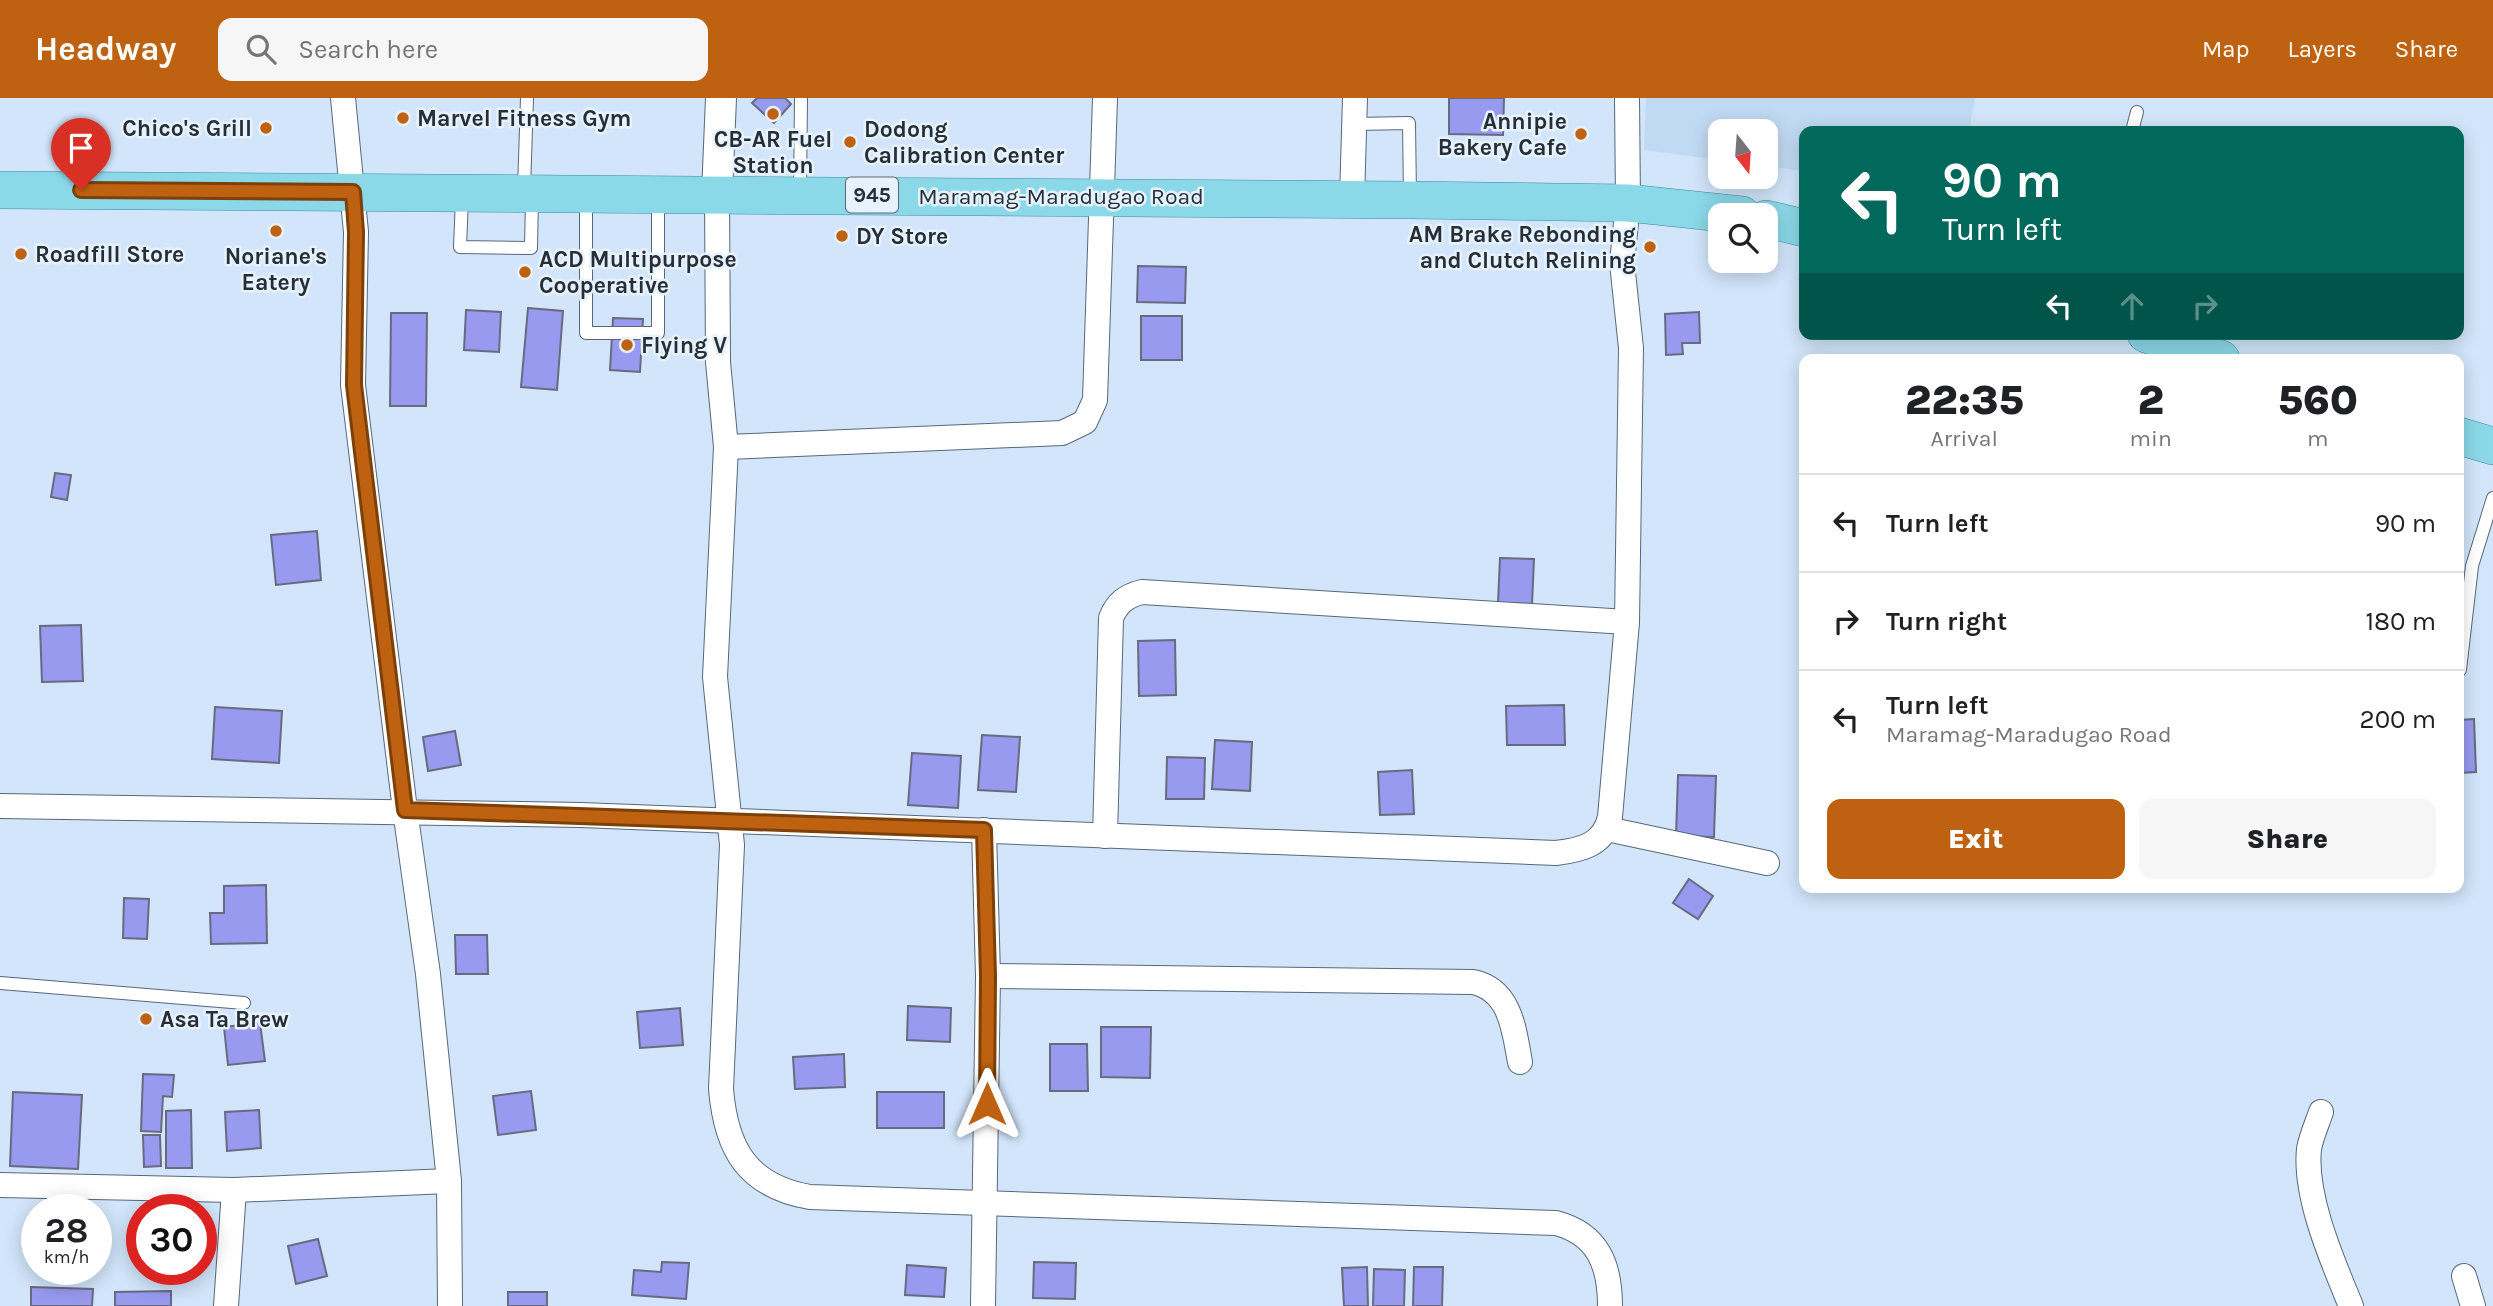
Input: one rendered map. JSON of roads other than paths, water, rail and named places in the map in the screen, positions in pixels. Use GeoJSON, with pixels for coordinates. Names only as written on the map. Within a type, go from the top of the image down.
{"type":"FeatureCollection","features":[{"type":"Feature","properties":{"kind":"main road","name":"Maramag-Maradugao Road"},"geometry":{"type":"LineString","coordinates":[[0,190],[1352,199],[1628,203],[1708,211]]}},
{"type":"Feature","properties":{"kind":"main road"},"geometry":{"type":"LineString","coordinates":[[1778,222],[1799,227]]}},
{"type":"Feature","properties":{"kind":"main road"},"geometry":{"type":"LineString","coordinates":[[2159,345],[2198,354]]}},
{"type":"Feature","properties":{"kind":"main road"},"geometry":{"type":"LineString","coordinates":[[2464,437],[2493,446]]}},
{"type":"Feature","properties":{"kind":"street"},"geometry":{"type":"LineString","coordinates":[[343,98],[356,232],[354,385],[405,810],[428,974],[449,1181],[450,1306]]}},
{"type":"Feature","properties":{"kind":"street"},"geometry":{"type":"LineString","coordinates":[[721,98],[717,194],[718,362],[726,447],[715,677],[717,721],[731,821],[732,876],[721,1089],[723,1112],[738,1156],[759,1177],[788,1193],[810,1198],[1556,1223],[1574,1228],[1593,1242],[1610,1279],[1610,1306]]}},
{"type":"Feature","properties":{"kind":"street"},"geometry":{"type":"LineString","coordinates":[[726,447],[1062,433],[1085,422],[1095,400],[1105,98]]}},
{"type":"Feature","properties":{"kind":"street"},"geometry":{"type":"LineString","coordinates":[[1352,199],[1355,98]]}},
{"type":"Feature","properties":{"kind":"street"},"geometry":{"type":"LineString","coordinates":[[0,806],[405,810],[1556,853],[1589,846],[1607,829],[1627,622],[1631,358],[1622,263],[1628,203],[1627,98]]}},
{"type":"Feature","properties":{"kind":"street"},"geometry":{"type":"LineString","coordinates":[[1105,836],[1111,618],[1115,608],[1131,594],[1142,592],[1627,622]]}},
{"type":"Feature","properties":{"kind":"street"},"geometry":{"type":"LineString","coordinates":[[1607,829],[1767,863]]}},
{"type":"Feature","properties":{"kind":"street"},"geometry":{"type":"LineString","coordinates":[[983,1306],[988,976],[984,830]]}},
{"type":"Feature","properties":{"kind":"street"},"geometry":{"type":"LineString","coordinates":[[988,976],[1473,982],[1488,985],[1506,1007],[1520,1062]]}},
{"type":"Feature","properties":{"kind":"street"},"geometry":{"type":"LineString","coordinates":[[2321,1112],[2309,1148],[2311,1179],[2333,1262],[2351,1306]]}},
{"type":"Feature","properties":{"kind":"street"},"geometry":{"type":"LineString","coordinates":[[0,1185],[234,1190],[449,1181]]}},
{"type":"Feature","properties":{"kind":"street"},"geometry":{"type":"LineString","coordinates":[[226,1306],[234,1190]]}},
{"type":"Feature","properties":{"kind":"street"},"geometry":{"type":"LineString","coordinates":[[2464,1276],[2473,1306]]}},
{"type":"Feature","properties":{"kind":"lane"},"geometry":{"type":"LineString","coordinates":[[462,193],[460,247],[531,248],[527,98]]}},
{"type":"Feature","properties":{"kind":"lane"},"geometry":{"type":"LineString","coordinates":[[800,194],[801,98]]}},
{"type":"Feature","properties":{"kind":"lane"},"geometry":{"type":"LineString","coordinates":[[2133,126],[2137,112]]}},
{"type":"Feature","properties":{"kind":"lane"},"geometry":{"type":"LineString","coordinates":[[1354,124],[1409,123],[1410,200]]}},
{"type":"Feature","properties":{"kind":"lane"},"geometry":{"type":"LineString","coordinates":[[586,193],[586,333],[658,332],[658,194]]}},
{"type":"Feature","properties":{"kind":"lane"},"geometry":{"type":"LineString","coordinates":[[2464,635],[2472,566],[2493,499]]}},
{"type":"Feature","properties":{"kind":"lane"},"geometry":{"type":"LineString","coordinates":[[0,983],[244,1003]]}},
{"type":"Feature","properties":{"kind":"place","name":"CB-AR Fuel Station"},"geometry":{"type":"Point","coordinates":[773,114]}},
{"type":"Feature","properties":{"kind":"place","name":"Marvel Fitness Gym"},"geometry":{"type":"Point","coordinates":[403,118]}},
{"type":"Feature","properties":{"kind":"place","name":"Chico's Grill"},"geometry":{"type":"Point","coordinates":[266,128]}},
{"type":"Feature","properties":{"kind":"place","name":"Annipie Bakery Cafe"},"geometry":{"type":"Point","coordinates":[1581,134]}},
{"type":"Feature","properties":{"kind":"place","name":"Dodong Calibration Center"},"geometry":{"type":"Point","coordinates":[850,142]}},
{"type":"Feature","properties":{"kind":"place","name":"Noriane's Eatery"},"geometry":{"type":"Point","coordinates":[276,231]}},
{"type":"Feature","properties":{"kind":"place","name":"DY Store"},"geometry":{"type":"Point","coordinates":[842,236]}},
{"type":"Feature","properties":{"kind":"place","name":"AM Brake Rebonding and Clutch Relining"},"geometry":{"type":"Point","coordinates":[1650,247]}},
{"type":"Feature","properties":{"kind":"place","name":"Roadfill Store"},"geometry":{"type":"Point","coordinates":[21,254]}},
{"type":"Feature","properties":{"kind":"place","name":"ACD Multipurpose Cooperative"},"geometry":{"type":"Point","coordinates":[525,272]}},
{"type":"Feature","properties":{"kind":"place","name":"Flying V"},"geometry":{"type":"Point","coordinates":[627,345]}},
{"type":"Feature","properties":{"kind":"place","name":"Asa Ta Brew"},"geometry":{"type":"Point","coordinates":[146,1019]}}]}
